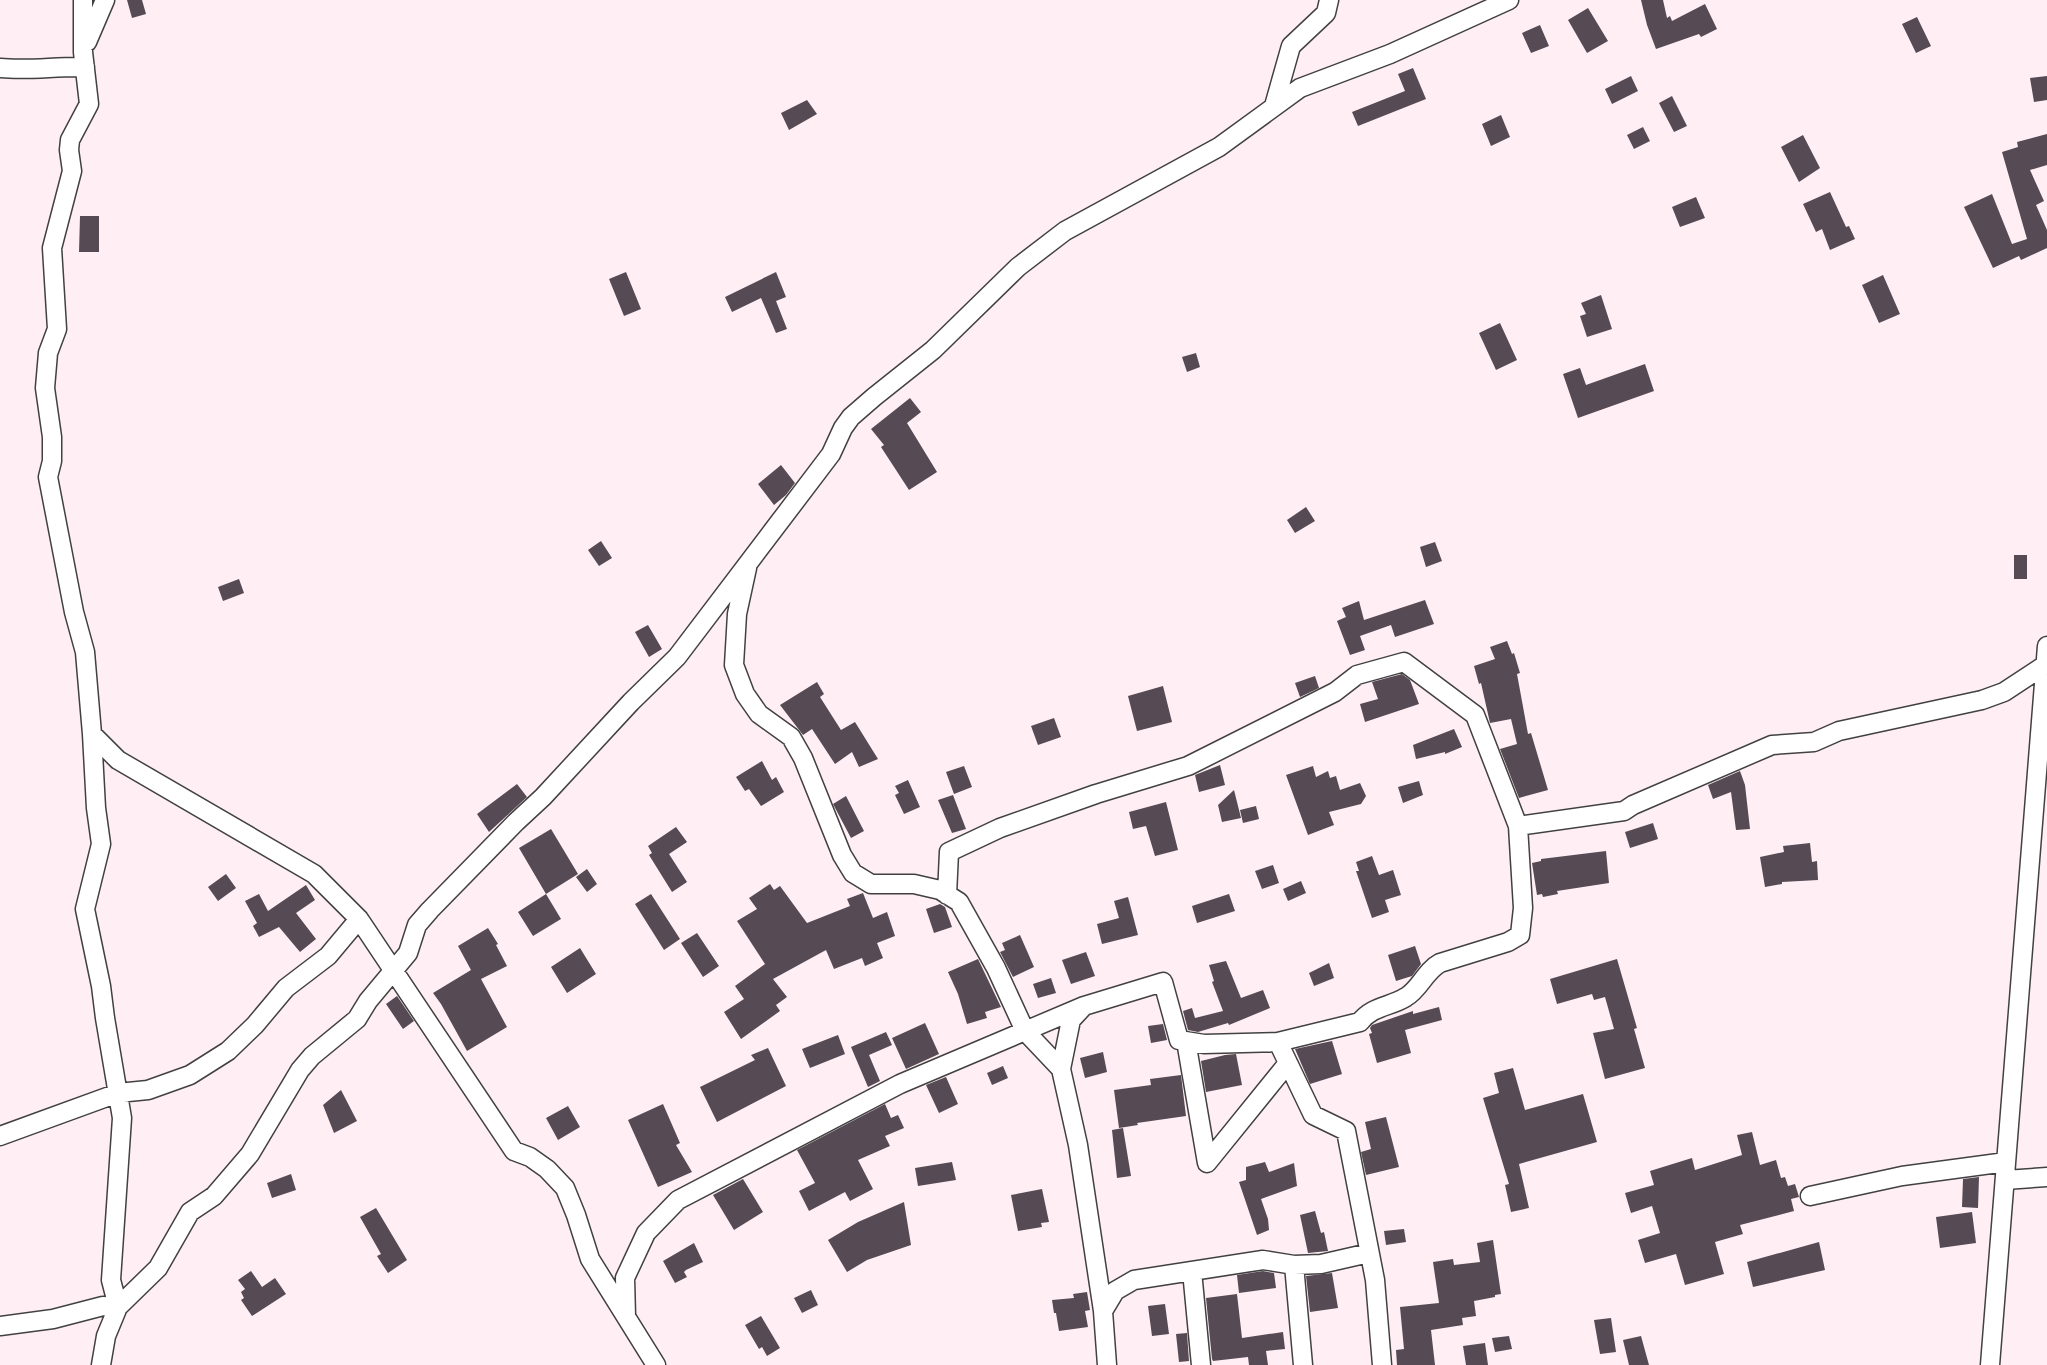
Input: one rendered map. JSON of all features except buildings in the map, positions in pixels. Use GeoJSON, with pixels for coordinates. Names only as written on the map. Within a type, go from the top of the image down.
{"type":"FeatureCollection","features":[{"type":"Feature","properties":{"kind":"street"},"geometry":{"type":"LineString","coordinates":[[83,0],[84,60],[89,104],[70,140],[72,171],[52,248],[57,329],[48,353],[45,388],[52,437],[52,461],[48,477],[74,612],[85,652],[96,808],[101,844],[84,909],[101,986],[122,1118],[111,1280],[118,1307]]}},
{"type":"Feature","properties":{"kind":"street"},"geometry":{"type":"LineString","coordinates":[[84,60],[105,0]]}},
{"type":"Feature","properties":{"kind":"street"},"geometry":{"type":"LineString","coordinates":[[1274,106],[1291,46],[1326,13],[1329,0]]}},
{"type":"Feature","properties":{"kind":"street"},"geometry":{"type":"LineString","coordinates":[[101,1365],[106,1336],[118,1307],[158,1268],[190,1212],[214,1196],[250,1154],[300,1070],[312,1056],[357,1019],[408,953],[417,925],[430,910],[543,797],[631,702],[677,657],[831,454],[843,428],[851,417],[933,350],[1018,267],[1065,231],[1219,147],[1300,88],[1390,54],[1509,0]]}},
{"type":"Feature","properties":{"kind":"street"},"geometry":{"type":"LineString","coordinates":[[0,68],[16,70],[58,66],[84,60]]}},
{"type":"Feature","properties":{"kind":"street"},"geometry":{"type":"LineString","coordinates":[[747,564],[737,614],[735,665],[744,694],[759,714],[791,736],[803,758],[842,855],[853,873],[871,884],[914,884],[940,890],[959,902],[996,968],[1025,1031],[1061,1070]]}},
{"type":"Feature","properties":{"kind":"street"},"geometry":{"type":"LineString","coordinates":[[1990,1365],[2047,646]]}},
{"type":"Feature","properties":{"kind":"street"},"geometry":{"type":"LineString","coordinates":[[626,1319],[625,1278],[646,1233],[678,1200],[900,1084],[1084,1006],[1163,982],[1179,1040],[1204,1044],[1278,1042],[1360,1022],[1374,1009],[1406,997],[1431,968],[1440,963],[1508,942],[1520,935],[1523,908],[1518,826],[1475,714],[1404,662],[1357,675],[1335,692],[1188,766],[1096,794],[1000,828],[949,852],[947,895]]}},
{"type":"Feature","properties":{"kind":"street"},"geometry":{"type":"LineString","coordinates":[[1518,826],[1624,811],[1633,805],[1772,745],[1814,742],[1839,731],[1982,700],[2004,692],[2045,664]]}},
{"type":"Feature","properties":{"kind":"street"},"geometry":{"type":"LineString","coordinates":[[92,734],[118,760],[314,874],[359,919],[514,1151],[530,1157],[547,1169],[564,1188],[576,1215],[590,1259],[656,1365]]}},
{"type":"Feature","properties":{"kind":"street"},"geometry":{"type":"LineString","coordinates":[[0,1136],[118,1093],[148,1090],[190,1075],[228,1051],[255,1025],[286,988],[328,956],[359,919]]}},
{"type":"Feature","properties":{"kind":"street"},"geometry":{"type":"LineString","coordinates":[[1084,1006],[1071,1020],[1061,1070],[1078,1145],[1103,1311],[1107,1365]]}},
{"type":"Feature","properties":{"kind":"street"},"geometry":{"type":"LineString","coordinates":[[1186,1041],[1207,1163],[1288,1063]]}},
{"type":"Feature","properties":{"kind":"street"},"geometry":{"type":"LineString","coordinates":[[1278,1042],[1313,1115],[1346,1131],[1379,1310],[1382,1365]]}},
{"type":"Feature","properties":{"kind":"street"},"geometry":{"type":"LineString","coordinates":[[1810,1196],[1902,1176],[2005,1171],[2047,1178]]}},
{"type":"Feature","properties":{"kind":"street"},"geometry":{"type":"LineString","coordinates":[[1103,1311],[1115,1291],[1134,1280],[1263,1260],[1294,1265],[1321,1264],[1369,1253]]}},
{"type":"Feature","properties":{"kind":"street"},"geometry":{"type":"LineString","coordinates":[[1294,1265],[1303,1365]]}},
{"type":"Feature","properties":{"kind":"street"},"geometry":{"type":"LineString","coordinates":[[1192,1271],[1201,1365]]}},
{"type":"Feature","properties":{"kind":"street"},"geometry":{"type":"LineString","coordinates":[[0,1326],[53,1319],[103,1306],[118,1307]]}}]}
